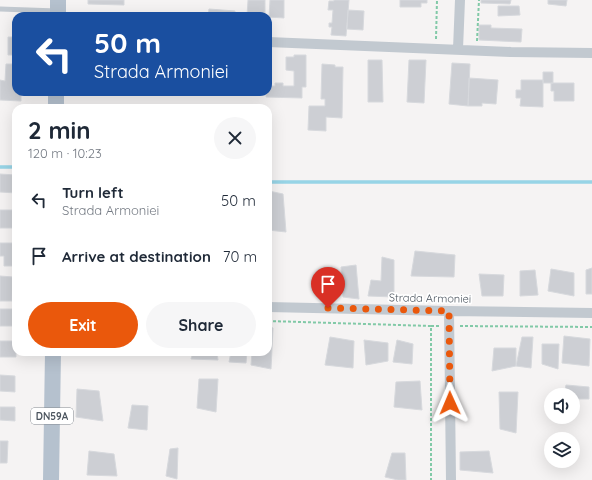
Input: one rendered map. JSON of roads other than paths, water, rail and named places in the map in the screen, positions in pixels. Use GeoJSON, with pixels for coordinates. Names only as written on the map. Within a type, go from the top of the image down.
{"type":"FeatureCollection","features":[{"type":"Feature","properties":{"kind":"main road","name":"DN59A"},"geometry":{"type":"LineString","coordinates":[[51,480],[52,356]]}},
{"type":"Feature","properties":{"kind":"street"},"geometry":{"type":"LineString","coordinates":[[458,49],[460,0]]}},
{"type":"Feature","properties":{"kind":"street"},"geometry":{"type":"LineString","coordinates":[[272,42],[511,52],[592,53]]}},
{"type":"Feature","properties":{"kind":"street","name":"Strada Armoniei"},"geometry":{"type":"LineString","coordinates":[[272,307],[592,313]]}},
{"type":"Feature","properties":{"kind":"street"},"geometry":{"type":"LineString","coordinates":[[449,311],[451,480]]}},
{"type":"Feature","properties":{"kind":"lane"},"geometry":{"type":"LineString","coordinates":[[0,9],[58,9]]}},
{"type":"Feature","properties":{"kind":"waterway"},"geometry":{"type":"LineString","coordinates":[[0,167],[12,167]]}},
{"type":"Feature","properties":{"kind":"waterway"},"geometry":{"type":"LineString","coordinates":[[272,182],[592,182]]}}]}
